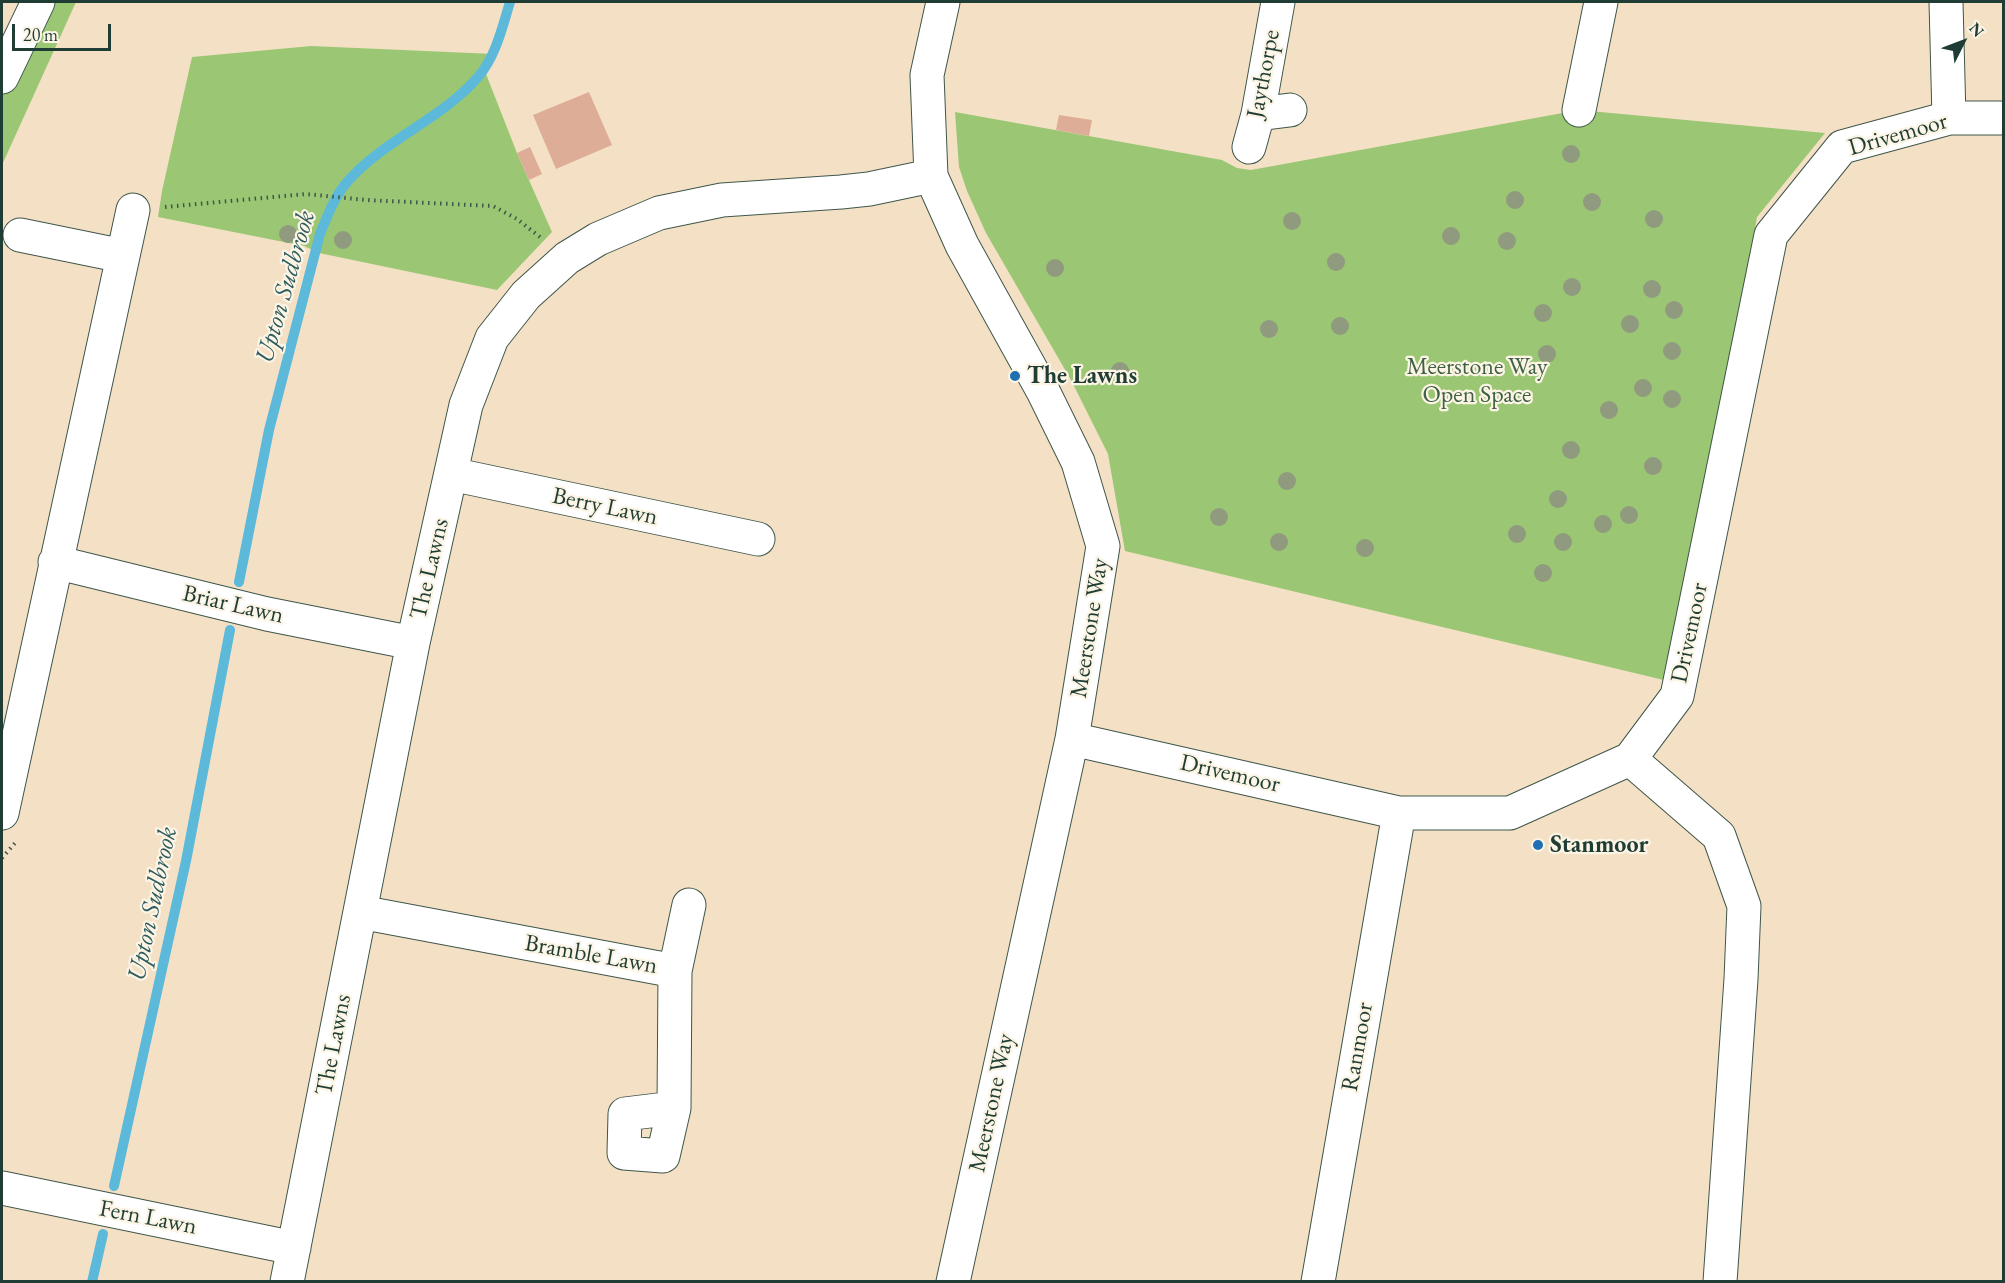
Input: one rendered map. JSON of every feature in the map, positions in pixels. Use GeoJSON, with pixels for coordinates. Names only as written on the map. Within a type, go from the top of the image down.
{"type":"FeatureCollection","features":[{"type":"Feature","properties":{"kind":"street"},"geometry":{"type":"LineString","coordinates":[[2,77],[38,2]]}},
{"type":"Feature","properties":{"kind":"street","name":"Meerstone Way"},"geometry":{"type":"LineString","coordinates":[[943,2],[927,75],[931,176],[962,244],[1043,391],[1078,462],[1102,546],[1072,739],[953,1281]]}},
{"type":"Feature","properties":{"kind":"street","name":"Jaythorpe"},"geometry":{"type":"LineString","coordinates":[[1249,147],[1258,114],[1278,2]]}},
{"type":"Feature","properties":{"kind":"street"},"geometry":{"type":"LineString","coordinates":[[1579,110],[1601,2]]}},
{"type":"Feature","properties":{"kind":"street"},"geometry":{"type":"LineString","coordinates":[[1946,2],[1948,118]]}},
{"type":"Feature","properties":{"kind":"street"},"geometry":{"type":"LineString","coordinates":[[1258,114],[1290,110]]}},
{"type":"Feature","properties":{"kind":"street","name":"Drivemoor"},"geometry":{"type":"LineString","coordinates":[[1072,739],[1399,813],[1510,813],[1630,759],[1677,696],[1771,235],[1842,147],[1948,118],[2004,118]]}},
{"type":"Feature","properties":{"kind":"street","name":"The Lawns"},"geometry":{"type":"LineString","coordinates":[[287,1281],[413,643],[466,405],[492,338],[526,295],[567,258],[598,239],[659,213],[723,200],[850,191],[931,176]]}},
{"type":"Feature","properties":{"kind":"street"},"geometry":{"type":"LineString","coordinates":[[2,813],[123,256],[144,209]]}},
{"type":"Feature","properties":{"kind":"street"},"geometry":{"type":"LineString","coordinates":[[20,235],[123,256]]}},
{"type":"Feature","properties":{"kind":"street","name":"Berry Lawn"},"geometry":{"type":"LineString","coordinates":[[451,474],[758,539]]}},
{"type":"Feature","properties":{"kind":"street","name":"Briar Lawn"},"geometry":{"type":"LineString","coordinates":[[55,562],[267,614],[413,643]]}},
{"type":"Feature","properties":{"kind":"street"},"geometry":{"type":"LineString","coordinates":[[1630,759],[1719,836],[1744,906],[1720,1281]]}},
{"type":"Feature","properties":{"kind":"street","name":"Ranmoor"},"geometry":{"type":"LineString","coordinates":[[1318,1281],[1399,813]]}},
{"type":"Feature","properties":{"kind":"street"},"geometry":{"type":"LineString","coordinates":[[675,971],[689,905]]}},
{"type":"Feature","properties":{"kind":"street","name":"Bramble Lawn"},"geometry":{"type":"LineString","coordinates":[[360,912],[675,971],[674,1108],[663,1156],[624,1153],[625,1114],[674,1108]]}},
{"type":"Feature","properties":{"kind":"street","name":"Fern Lawn"},"geometry":{"type":"LineString","coordinates":[[2,1188],[294,1248]]}},
{"type":"Feature","properties":{"kind":"path"},"geometry":{"type":"LineString","coordinates":[[144,209],[306,194],[366,200],[493,206],[517,219],[567,258]]}},
{"type":"Feature","properties":{"kind":"path"},"geometry":{"type":"LineString","coordinates":[[2,858],[16,842]]}},
{"type":"Feature","properties":{"kind":"green space"},"geometry":{"type":"Polygon","coordinates":[[[38,2],[76,2],[2,165],[2,77],[38,2]]]}},
{"type":"Feature","properties":{"kind":"green space"},"geometry":{"type":"Polygon","coordinates":[[[311,46],[494,54],[486,74],[517,153],[552,232],[497,290],[319,253],[304,246],[158,217],[192,57],[311,46]]]}},
{"type":"Feature","properties":{"kind":"green space","name":"Meerstone Way Open Space"},"geometry":{"type":"Polygon","coordinates":[[[1579,110],[1825,133],[1757,217],[1672,682],[1125,551],[1108,454],[1071,380],[986,233],[967,191],[959,167],[955,112],[1222,160],[1237,168],[1251,170],[1579,110]]]}},
{"type":"Feature","properties":{"kind":"building"},"geometry":{"type":"Polygon","coordinates":[[[589,92],[612,145],[556,169],[533,115],[589,92]]]}},
{"type":"Feature","properties":{"kind":"building"},"geometry":{"type":"Polygon","coordinates":[[[1059,115],[1092,120],[1089,136],[1056,130],[1059,115]]]}},
{"type":"Feature","properties":{"kind":"building"},"geometry":{"type":"Polygon","coordinates":[[[530,147],[542,174],[529,180],[517,153],[530,147]]]}},
{"type":"Feature","properties":{"kind":"waterway","name":"Upton Sudbrook"},"geometry":{"type":"LineString","coordinates":[[239,582],[269,430],[320,234],[332,206],[343,187],[363,166],[447,105],[478,77],[494,51],[510,2]]}},
{"type":"Feature","properties":{"kind":"waterway","name":"Upton Sudbrook"},"geometry":{"type":"LineString","coordinates":[[114,1186],[186,861],[230,630]]}},
{"type":"Feature","properties":{"kind":"waterway","name":"Upton Sudbrook"},"geometry":{"type":"LineString","coordinates":[[92,1282],[103,1234]]}},
{"type":"Feature","properties":{"kind":"place","name":"The Lawns"},"geometry":{"type":"Point","coordinates":[1015,376]}},
{"type":"Feature","properties":{"kind":"place","name":"Stanmoor"},"geometry":{"type":"Point","coordinates":[1538,845]}}]}
